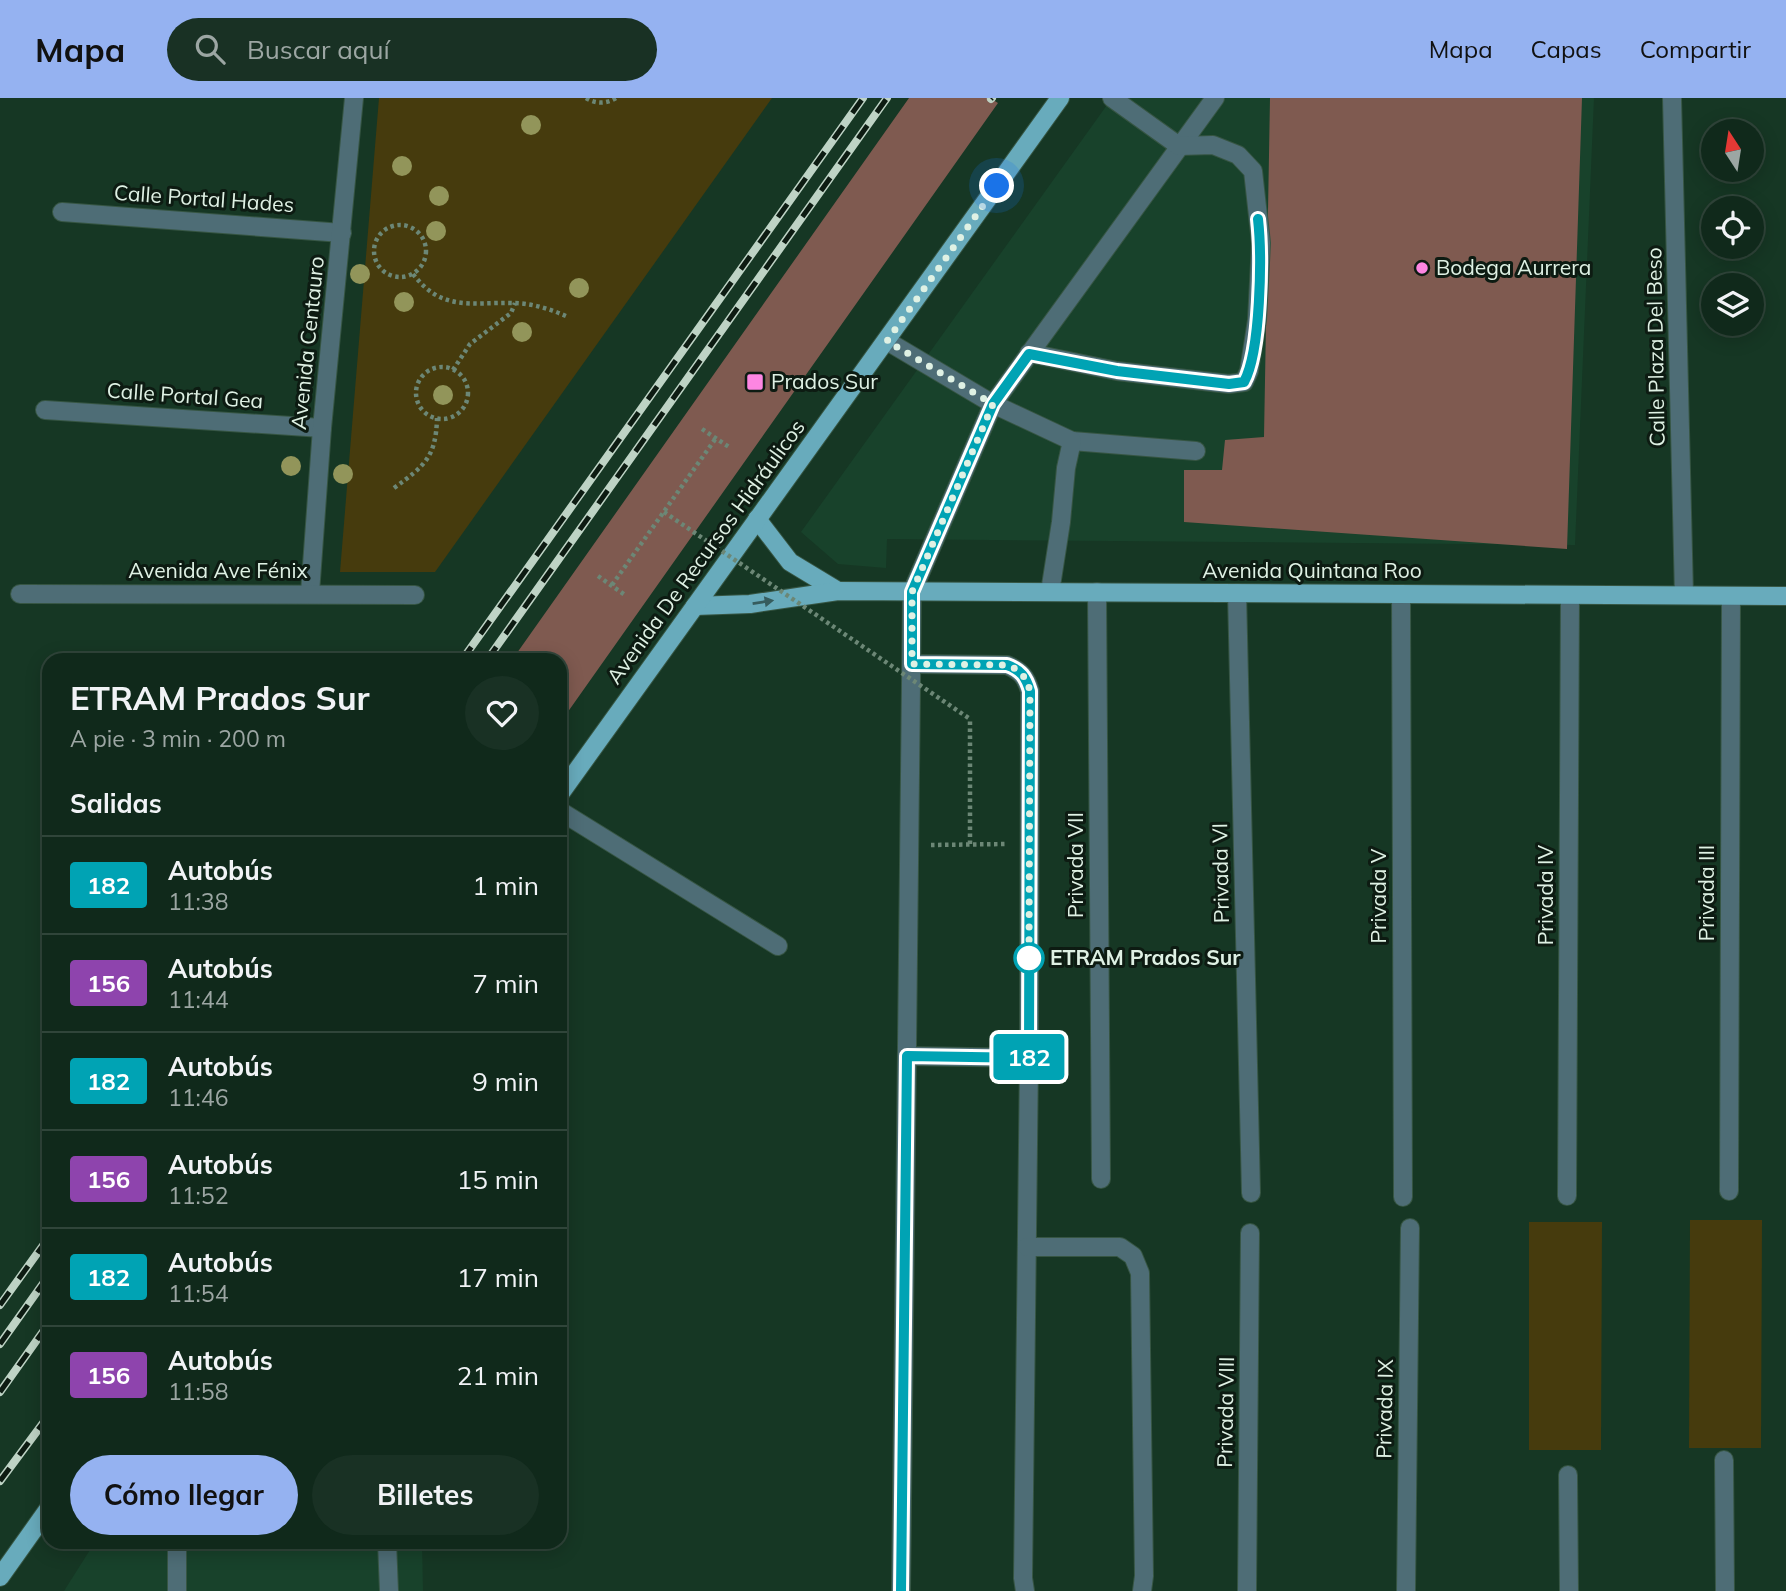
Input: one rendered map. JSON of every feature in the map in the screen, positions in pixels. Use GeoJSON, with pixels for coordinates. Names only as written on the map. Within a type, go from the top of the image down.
{"type":"FeatureCollection","features":[{"type":"Feature","properties":{"kind":"main road","name":"Avenida De Recursos Hidráulicos"},"geometry":{"type":"LineString","coordinates":[[567,784],[1060,98]]}},
{"type":"Feature","properties":{"kind":"main road"},"geometry":{"type":"LineString","coordinates":[[757,519],[790,562],[838,591]]}},
{"type":"Feature","properties":{"kind":"main road","name":"Avenida Quintana Roo"},"geometry":{"type":"LineString","coordinates":[[695,606],[750,604],[838,591],[1786,596]]}},
{"type":"Feature","properties":{"kind":"main road"},"geometry":{"type":"LineString","coordinates":[[0,1577],[42,1517]]}},
{"type":"Feature","properties":{"kind":"street","name":"Avenida Centauro"},"geometry":{"type":"LineString","coordinates":[[310,593],[322,428],[354,98]]}},
{"type":"Feature","properties":{"kind":"street"},"geometry":{"type":"LineString","coordinates":[[1029,354],[1117,371],[1229,384],[1244,382],[1250,371],[1257,320],[1261,243],[1252,171],[1238,155],[1213,145],[1179,146],[1112,98]]}},
{"type":"Feature","properties":{"kind":"street"},"geometry":{"type":"LineString","coordinates":[[901,1591],[912,592],[993,404],[1214,98]]}},
{"type":"Feature","properties":{"kind":"street","name":"Calle Plaza Del Beso"},"geometry":{"type":"LineString","coordinates":[[1672,98],[1684,595]]}},
{"type":"Feature","properties":{"kind":"street","name":"Calle Portal Hades"},"geometry":{"type":"LineString","coordinates":[[62,212],[342,233]]}},
{"type":"Feature","properties":{"kind":"street"},"geometry":{"type":"LineString","coordinates":[[887,341],[993,404],[1072,441],[1196,451]]}},
{"type":"Feature","properties":{"kind":"street","name":"Calle Portal Gea"},"geometry":{"type":"LineString","coordinates":[[45,410],[322,428]]}},
{"type":"Feature","properties":{"kind":"street"},"geometry":{"type":"LineString","coordinates":[[1050,592],[1072,441]]}},
{"type":"Feature","properties":{"kind":"street","name":"Privada VII"},"geometry":{"type":"LineString","coordinates":[[1097,592],[1101,1180]]}},
{"type":"Feature","properties":{"kind":"street","name":"Privada VI"},"geometry":{"type":"LineString","coordinates":[[1237,593],[1251,1193]]}},
{"type":"Feature","properties":{"kind":"street","name":"Avenida Ave Fénix"},"geometry":{"type":"LineString","coordinates":[[20,594],[415,595]]}},
{"type":"Feature","properties":{"kind":"street","name":"Privada V"},"geometry":{"type":"LineString","coordinates":[[1401,594],[1403,1197]]}},
{"type":"Feature","properties":{"kind":"street","name":"Privada IV"},"geometry":{"type":"LineString","coordinates":[[1567,1196],[1570,595]]}},
{"type":"Feature","properties":{"kind":"street","name":"Privada III"},"geometry":{"type":"LineString","coordinates":[[1729,1191],[1731,596]]}},
{"type":"Feature","properties":{"kind":"street"},"geometry":{"type":"LineString","coordinates":[[912,664],[1007,665],[1019,670],[1027,679],[1030,691],[1025,1591]]}},
{"type":"Feature","properties":{"kind":"street"},"geometry":{"type":"LineString","coordinates":[[567,815],[778,946]]}},
{"type":"Feature","properties":{"kind":"street"},"geometry":{"type":"LineString","coordinates":[[907,1056],[1029,1058]]}},
{"type":"Feature","properties":{"kind":"street","name":"Privada IX"},"geometry":{"type":"LineString","coordinates":[[1406,1591],[1410,1228]]}},
{"type":"Feature","properties":{"kind":"street","name":"Privada VIII"},"geometry":{"type":"LineString","coordinates":[[1247,1591],[1250,1233]]}},
{"type":"Feature","properties":{"kind":"street"},"geometry":{"type":"LineString","coordinates":[[1027,1247],[1120,1247],[1133,1256],[1140,1273],[1142,1591]]}},
{"type":"Feature","properties":{"kind":"street"},"geometry":{"type":"LineString","coordinates":[[1724,1460],[1725,1591]]}},
{"type":"Feature","properties":{"kind":"street"},"geometry":{"type":"LineString","coordinates":[[1568,1475],[1569,1591]]}},
{"type":"Feature","properties":{"kind":"street"},"geometry":{"type":"LineString","coordinates":[[177,1549],[177,1591]]}},
{"type":"Feature","properties":{"kind":"street"},"geometry":{"type":"LineString","coordinates":[[387,1549],[389,1591]]}},
{"type":"Feature","properties":{"kind":"path"},"geometry":{"type":"LineString","coordinates":[[586,98],[596,103],[617,98]]}},
{"type":"Feature","properties":{"kind":"path"},"geometry":{"type":"LineString","coordinates":[[403,226],[418,232],[423,238],[426,254],[424,262],[413,274],[395,276],[380,267],[374,251],[380,235],[387,229],[403,226]]}},
{"type":"Feature","properties":{"kind":"path"},"geometry":{"type":"LineString","coordinates":[[413,274],[428,291],[441,299],[473,304],[515,303],[550,309],[566,316]]}},
{"type":"Feature","properties":{"kind":"path"},"geometry":{"type":"LineString","coordinates":[[453,370],[470,344],[511,313],[515,303]]}},
{"type":"Feature","properties":{"kind":"path"},"geometry":{"type":"LineString","coordinates":[[444,368],[453,370],[465,381],[468,388],[466,404],[454,416],[437,418],[422,410],[418,402],[418,385],[429,371],[444,368]]}},
{"type":"Feature","properties":{"kind":"path"},"geometry":{"type":"LineString","coordinates":[[394,488],[424,464],[433,450],[437,418]]}},
{"type":"Feature","properties":{"kind":"path"},"geometry":{"type":"LineString","coordinates":[[702,429],[729,447]]}},
{"type":"Feature","properties":{"kind":"path"},"geometry":{"type":"LineString","coordinates":[[612,585],[716,438]]}},
{"type":"Feature","properties":{"kind":"path"},"geometry":{"type":"LineString","coordinates":[[664,512],[970,719],[970,844]]}},
{"type":"Feature","properties":{"kind":"path"},"geometry":{"type":"LineString","coordinates":[[598,576],[625,595]]}},
{"type":"Feature","properties":{"kind":"path"},"geometry":{"type":"LineString","coordinates":[[909,844],[1030,844]]}},
{"type":"Feature","properties":{"kind":"shaded area"},"geometry":{"type":"Polygon","coordinates":[[[379,98],[772,98],[435,572],[340,572],[379,98]]]}},
{"type":"Feature","properties":{"kind":"shaded area"},"geometry":{"type":"Polygon","coordinates":[[[1112,98],[1594,98],[1575,545],[887,539],[886,568],[838,564],[801,532],[1112,98]]]}},
{"type":"Feature","properties":{"kind":"shaded area"},"geometry":{"type":"Polygon","coordinates":[[[1690,1220],[1762,1220],[1761,1448],[1689,1448],[1690,1220]]]}},
{"type":"Feature","properties":{"kind":"shaded area"},"geometry":{"type":"Polygon","coordinates":[[[1529,1222],[1602,1222],[1601,1450],[1529,1450],[1529,1222]]]}},
{"type":"Feature","properties":{"kind":"shaded area"},"geometry":{"type":"Polygon","coordinates":[[[91,1549],[422,1549],[423,1591],[64,1591],[91,1549]]]}},
{"type":"Feature","properties":{"kind":"building","name":"Prados Sur"},"geometry":{"type":"Polygon","coordinates":[[[909,98],[990,98],[998,103],[567,713],[567,653],[517,653],[909,98]]]}},
{"type":"Feature","properties":{"kind":"building","name":"Bodega Aurrera"},"geometry":{"type":"Polygon","coordinates":[[[1270,98],[1582,98],[1567,549],[1184,522],[1184,470],[1222,470],[1225,440],[1264,437],[1270,98]]]}},
{"type":"Feature","properties":{"kind":"railway"},"geometry":{"type":"LineString","coordinates":[[467,653],[863,98]]}},
{"type":"Feature","properties":{"kind":"railway"},"geometry":{"type":"LineString","coordinates":[[492,653],[887,98]]}},
{"type":"Feature","properties":{"kind":"railway"},"geometry":{"type":"LineString","coordinates":[[0,1305],[42,1247]]}},
{"type":"Feature","properties":{"kind":"railway"},"geometry":{"type":"LineString","coordinates":[[0,1344],[42,1285]]}},
{"type":"Feature","properties":{"kind":"railway"},"geometry":{"type":"LineString","coordinates":[[0,1392],[42,1333]]}},
{"type":"Feature","properties":{"kind":"railway"},"geometry":{"type":"LineString","coordinates":[[0,1481],[42,1424]]}},
{"type":"Feature","properties":{"kind":"bus line","name":"182"},"geometry":{"type":"LineString","coordinates":[[901,1591],[907,1056],[1029,1058],[1030,691],[1027,679],[1019,670],[1007,665],[912,664],[912,592],[993,404],[1029,354],[1117,371],[1229,384],[1244,382],[1250,371],[1257,320],[1261,243],[1258,219]]}},
{"type":"Feature","properties":{"kind":"place","name":"Bodega Aurrera"},"geometry":{"type":"Point","coordinates":[1422,268]}},
{"type":"Feature","properties":{"kind":"place","name":"Prados Sur"},"geometry":{"type":"Point","coordinates":[755,382]}},
{"type":"Feature","properties":{"kind":"place","name":"ETRAM Prados Sur"},"geometry":{"type":"Point","coordinates":[1029,958]}},
{"type":"Feature","properties":{"kind":"route"},"geometry":{"type":"LineString","coordinates":[[997,186],[887,341],[993,404],[912,592],[912,664],[1007,665],[1019,670],[1027,679],[1030,691],[1029,958]]}}]}
